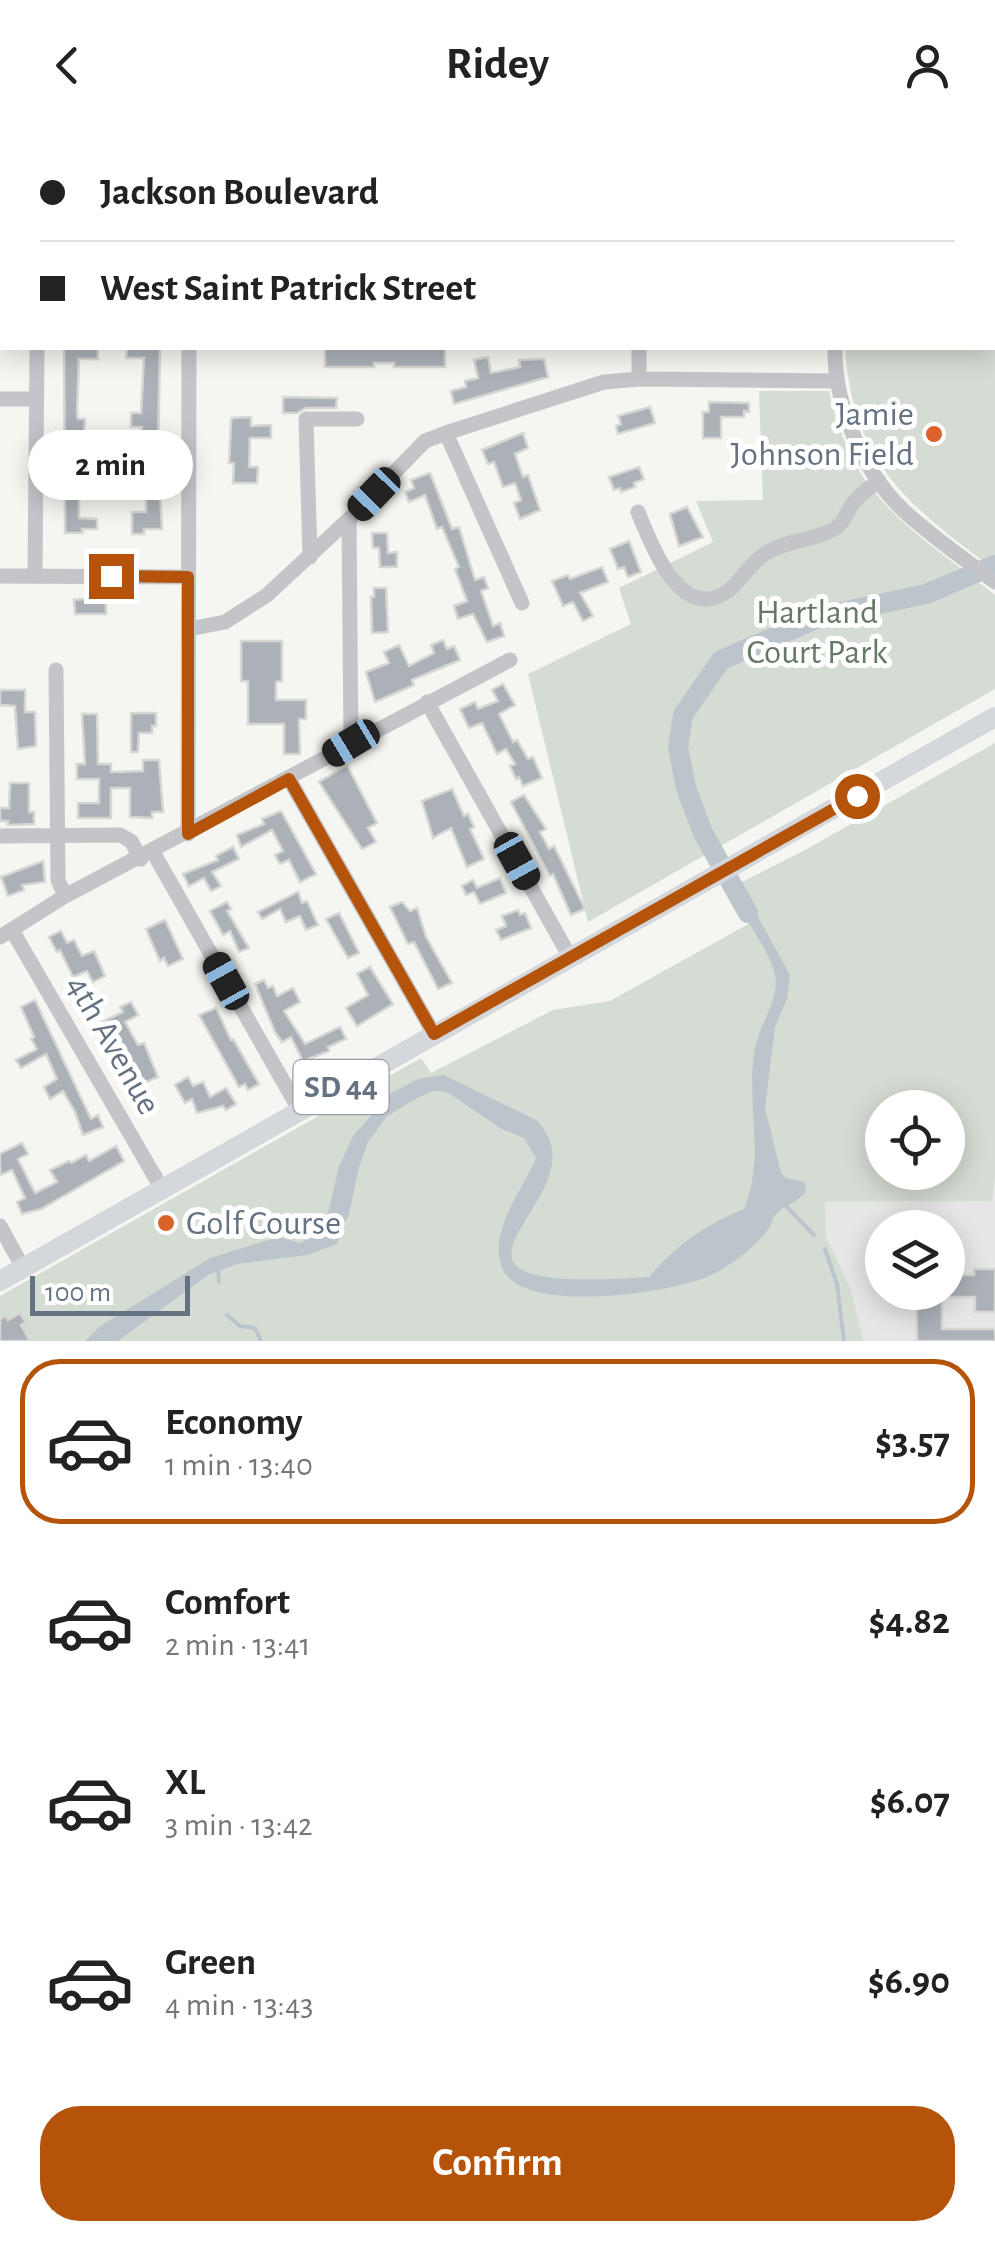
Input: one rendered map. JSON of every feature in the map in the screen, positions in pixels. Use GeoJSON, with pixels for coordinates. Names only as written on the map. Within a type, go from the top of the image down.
{"type":"FeatureCollection","features":[{"type":"Feature","properties":{"kind":"main road","name":"SD 44"},"geometry":{"type":"LineString","coordinates":[[0,1281],[995,717]]}},
{"type":"Feature","properties":{"kind":"street"},"geometry":{"type":"LineString","coordinates":[[35,575],[37,350]]}},
{"type":"Feature","properties":{"kind":"street"},"geometry":{"type":"LineString","coordinates":[[188,834],[189,350]]}},
{"type":"Feature","properties":{"kind":"street"},"geometry":{"type":"LineString","coordinates":[[639,350],[639,379]]}},
{"type":"Feature","properties":{"kind":"street"},"geometry":{"type":"LineString","coordinates":[[835,350],[836,380],[848,421],[879,481],[901,508],[995,582]]}},
{"type":"Feature","properties":{"kind":"street"},"geometry":{"type":"LineString","coordinates":[[189,629],[224,622],[247,610],[350,520],[425,441],[604,382],[836,380]]}},
{"type":"Feature","properties":{"kind":"street"},"geometry":{"type":"LineString","coordinates":[[0,399],[36,398]]}},
{"type":"Feature","properties":{"kind":"street"},"geometry":{"type":"LineString","coordinates":[[310,557],[306,419],[357,419]]}},
{"type":"Feature","properties":{"kind":"street"},"geometry":{"type":"LineString","coordinates":[[446,433],[522,603]]}},
{"type":"Feature","properties":{"kind":"street"},"geometry":{"type":"LineString","coordinates":[[638,512],[652,546],[676,586],[687,593],[712,598],[726,593],[775,547],[835,529],[856,499],[879,481]]}},
{"type":"Feature","properties":{"kind":"street"},"geometry":{"type":"LineString","coordinates":[[350,520],[351,743]]}},
{"type":"Feature","properties":{"kind":"street"},"geometry":{"type":"LineString","coordinates":[[0,576],[188,577]]}},
{"type":"Feature","properties":{"kind":"street"},"geometry":{"type":"LineString","coordinates":[[6,934],[65,896],[510,660]]}},
{"type":"Feature","properties":{"kind":"street"},"geometry":{"type":"LineString","coordinates":[[56,670],[58,880],[65,896]]}},
{"type":"Feature","properties":{"kind":"street"},"geometry":{"type":"LineString","coordinates":[[428,702],[570,957]]}},
{"type":"Feature","properties":{"kind":"street"},"geometry":{"type":"LineString","coordinates":[[289,779],[434,1034]]}},
{"type":"Feature","properties":{"kind":"street"},"geometry":{"type":"LineString","coordinates":[[0,836],[120,835],[147,855],[300,1111]]}},
{"type":"Feature","properties":{"kind":"street","name":"4th Avenue"},"geometry":{"type":"LineString","coordinates":[[6,934],[162,1190]]}},
{"type":"Feature","properties":{"kind":"street"},"geometry":{"type":"LineString","coordinates":[[0,1226],[23,1268]]}},
{"type":"Feature","properties":{"kind":"shaded area"},"geometry":{"type":"Polygon","coordinates":[[[741,886],[790,975],[787,999],[775,1027],[765,1108],[781,1173],[805,1182],[806,1192],[776,1214],[764,1235],[734,1262],[690,1283],[631,1294],[564,1296],[535,1291],[513,1281],[501,1265],[500,1237],[536,1158],[524,1138],[500,1128],[447,1092],[433,1091],[387,1116],[368,1142],[337,1244],[307,1255],[237,1264],[208,1275],[118,1341],[85,1341],[99,1327],[210,1258],[278,1237],[300,1243],[313,1237],[325,1227],[339,1166],[353,1136],[391,1093],[418,1079],[444,1075],[536,1120],[552,1149],[548,1179],[518,1234],[511,1256],[525,1271],[567,1279],[649,1277],[692,1237],[744,1209],[750,1189],[755,1149],[755,1048],[776,982],[764,948],[729,893],[741,886]]]}},
{"type":"Feature","properties":{"kind":"shaded area"},"geometry":{"type":"Polygon","coordinates":[[[995,1171],[995,1341],[863,1341],[851,1289],[826,1237],[825,1202],[915,1202],[993,1180],[995,1171]]]}},
{"type":"Feature","properties":{"kind":"green space"},"geometry":{"type":"Polygon","coordinates":[[[845,350],[995,350],[995,570],[936,524],[890,478],[873,452],[850,388],[845,350]]]}},
{"type":"Feature","properties":{"kind":"green space","name":"Hartland Court Park"},"geometry":{"type":"Polygon","coordinates":[[[759,391],[829,391],[851,456],[879,498],[916,533],[995,595],[995,689],[588,922],[528,674],[631,624],[619,588],[713,542],[696,501],[763,500],[759,391]]]}},
{"type":"Feature","properties":{"kind":"green space"},"geometry":{"type":"Polygon","coordinates":[[[995,743],[992,1201],[825,1202],[826,1237],[851,1289],[863,1341],[0,1341],[0,1296],[421,1058],[431,1073],[553,1010],[610,1001],[752,922],[734,886],[995,743]]]}},
{"type":"Feature","properties":{"kind":"building"},"geometry":{"type":"Polygon","coordinates":[[[64,350],[98,350],[98,359],[79,359],[77,412],[78,419],[85,419],[84,436],[89,436],[88,455],[80,455],[79,484],[92,485],[91,494],[79,494],[79,518],[97,519],[97,529],[65,533],[64,350]]]}},
{"type":"Feature","properties":{"kind":"building"},"geometry":{"type":"Polygon","coordinates":[[[127,350],[160,350],[158,456],[162,529],[144,529],[144,534],[132,534],[132,512],[146,512],[146,482],[134,482],[133,462],[139,462],[142,427],[131,427],[131,413],[141,413],[144,358],[126,358],[127,350]]]}},
{"type":"Feature","properties":{"kind":"building"},"geometry":{"type":"Polygon","coordinates":[[[325,350],[445,350],[445,367],[374,363],[374,367],[325,367],[325,350]]]}},
{"type":"Feature","properties":{"kind":"building"},"geometry":{"type":"Polygon","coordinates":[[[488,357],[491,373],[520,367],[519,360],[544,359],[548,377],[454,404],[451,391],[478,378],[474,360],[488,357]]]}},
{"type":"Feature","properties":{"kind":"building"},"geometry":{"type":"Polygon","coordinates":[[[283,397],[337,398],[336,408],[283,413],[283,397]]]}},
{"type":"Feature","properties":{"kind":"building"},"geometry":{"type":"Polygon","coordinates":[[[709,402],[749,403],[749,412],[744,411],[744,417],[721,417],[721,438],[703,438],[703,412],[709,412],[709,402]]]}},
{"type":"Feature","properties":{"kind":"building"},"geometry":{"type":"Polygon","coordinates":[[[650,407],[655,423],[618,434],[618,416],[650,407]]]}},
{"type":"Feature","properties":{"kind":"building"},"geometry":{"type":"Polygon","coordinates":[[[251,417],[251,426],[271,425],[271,438],[250,438],[249,467],[258,467],[257,483],[233,483],[234,463],[229,463],[232,418],[251,417]]]}},
{"type":"Feature","properties":{"kind":"building"},"geometry":{"type":"Polygon","coordinates":[[[523,433],[528,448],[515,454],[523,477],[528,475],[540,510],[520,519],[514,503],[521,500],[515,483],[503,487],[494,462],[488,464],[482,450],[523,433]]]}},
{"type":"Feature","properties":{"kind":"building"},"geometry":{"type":"Polygon","coordinates":[[[639,467],[644,479],[634,483],[635,487],[614,490],[609,477],[639,467]]]}},
{"type":"Feature","properties":{"kind":"building"},"geometry":{"type":"Polygon","coordinates":[[[430,473],[452,529],[459,527],[475,580],[484,577],[488,588],[481,591],[493,626],[500,623],[504,636],[487,642],[473,614],[458,619],[454,606],[467,601],[455,569],[459,567],[442,527],[437,529],[425,495],[409,502],[405,492],[414,488],[411,480],[430,473]]]}},
{"type":"Feature","properties":{"kind":"building"},"geometry":{"type":"Polygon","coordinates":[[[687,507],[703,537],[679,546],[670,514],[687,507]]]}},
{"type":"Feature","properties":{"kind":"building"},"geometry":{"type":"Polygon","coordinates":[[[372,533],[387,533],[388,553],[397,552],[397,567],[380,567],[379,548],[373,548],[372,533]]]}},
{"type":"Feature","properties":{"kind":"building"},"geometry":{"type":"Polygon","coordinates":[[[629,541],[641,572],[628,577],[624,567],[618,569],[610,549],[629,541]]]}},
{"type":"Feature","properties":{"kind":"building"},"geometry":{"type":"Polygon","coordinates":[[[602,567],[608,582],[580,593],[593,616],[583,621],[573,602],[563,606],[552,581],[602,567]]]}},
{"type":"Feature","properties":{"kind":"building"},"geometry":{"type":"Polygon","coordinates":[[[374,588],[386,588],[388,632],[372,633],[374,588]]]}},
{"type":"Feature","properties":{"kind":"building"},"geometry":{"type":"Polygon","coordinates":[[[106,597],[106,614],[75,614],[74,600],[106,597]]]}},
{"type":"Feature","properties":{"kind":"building"},"geometry":{"type":"Polygon","coordinates":[[[443,640],[447,649],[454,646],[460,660],[412,680],[414,685],[375,702],[366,672],[389,663],[384,652],[399,645],[409,666],[434,653],[431,645],[443,640]]]}},
{"type":"Feature","properties":{"kind":"building"},"geometry":{"type":"Polygon","coordinates":[[[241,641],[282,641],[282,681],[276,682],[276,700],[306,700],[306,719],[299,719],[300,754],[284,754],[284,724],[248,724],[248,681],[241,681],[241,641]]]}},
{"type":"Feature","properties":{"kind":"building"},"geometry":{"type":"Polygon","coordinates":[[[503,684],[515,705],[499,714],[513,742],[517,740],[528,759],[533,757],[542,778],[523,786],[510,766],[515,764],[506,749],[497,754],[482,723],[469,728],[460,709],[475,702],[478,709],[498,701],[492,690],[503,684]]]}},
{"type":"Feature","properties":{"kind":"building"},"geometry":{"type":"Polygon","coordinates":[[[0,690],[25,690],[25,712],[35,712],[36,746],[18,749],[15,706],[0,705],[0,690]]]}},
{"type":"Feature","properties":{"kind":"building"},"geometry":{"type":"Polygon","coordinates":[[[131,713],[156,713],[152,733],[139,733],[138,752],[131,752],[131,713]]]}},
{"type":"Feature","properties":{"kind":"building"},"geometry":{"type":"Polygon","coordinates":[[[82,714],[97,714],[98,764],[111,764],[111,772],[143,771],[143,760],[159,760],[163,812],[152,812],[152,818],[130,817],[130,788],[111,788],[111,818],[78,818],[78,803],[99,803],[99,779],[77,779],[77,764],[85,764],[82,714]]]}},
{"type":"Feature","properties":{"kind":"building"},"geometry":{"type":"Polygon","coordinates":[[[347,765],[377,823],[368,828],[376,842],[362,849],[319,782],[347,765]]]}},
{"type":"Feature","properties":{"kind":"building"},"geometry":{"type":"Polygon","coordinates":[[[10,783],[29,783],[29,812],[34,812],[34,824],[8,825],[8,821],[0,821],[0,808],[9,808],[10,783]]]}},
{"type":"Feature","properties":{"kind":"building"},"geometry":{"type":"Polygon","coordinates":[[[452,789],[464,816],[468,814],[474,827],[470,829],[484,859],[467,867],[451,828],[433,838],[422,801],[452,789]]]}},
{"type":"Feature","properties":{"kind":"building"},"geometry":{"type":"Polygon","coordinates":[[[524,795],[546,829],[540,832],[549,849],[554,846],[585,909],[571,915],[553,874],[550,876],[511,802],[524,795]]]}},
{"type":"Feature","properties":{"kind":"building"},"geometry":{"type":"Polygon","coordinates":[[[281,811],[316,874],[300,882],[289,860],[280,864],[275,855],[283,851],[272,830],[241,847],[237,835],[264,824],[262,819],[281,811]]]}},
{"type":"Feature","properties":{"kind":"building"},"geometry":{"type":"Polygon","coordinates":[[[233,847],[239,859],[212,872],[221,886],[211,891],[204,878],[189,886],[183,874],[218,860],[216,856],[233,847]]]}},
{"type":"Feature","properties":{"kind":"building"},"geometry":{"type":"Polygon","coordinates":[[[43,861],[45,882],[22,885],[24,890],[8,896],[1,877],[43,861]]]}},
{"type":"Feature","properties":{"kind":"building"},"geometry":{"type":"Polygon","coordinates":[[[500,878],[506,893],[480,904],[474,892],[466,895],[462,886],[473,880],[477,888],[500,878]]]}},
{"type":"Feature","properties":{"kind":"building"},"geometry":{"type":"Polygon","coordinates":[[[298,892],[302,903],[307,901],[318,925],[306,930],[300,916],[286,922],[280,909],[262,919],[258,912],[298,892]]]}},
{"type":"Feature","properties":{"kind":"building"},"geometry":{"type":"Polygon","coordinates":[[[227,902],[231,909],[227,911],[249,948],[239,952],[230,931],[223,935],[210,911],[227,902]]]}},
{"type":"Feature","properties":{"kind":"building"},"geometry":{"type":"Polygon","coordinates":[[[402,902],[410,911],[417,908],[426,937],[452,983],[438,989],[414,942],[408,944],[390,907],[402,902]]]}},
{"type":"Feature","properties":{"kind":"building"},"geometry":{"type":"Polygon","coordinates":[[[518,910],[520,915],[525,913],[531,928],[501,940],[496,930],[506,926],[502,916],[518,910]]]}},
{"type":"Feature","properties":{"kind":"building"},"geometry":{"type":"Polygon","coordinates":[[[339,913],[359,953],[348,958],[326,919],[339,913]]]}},
{"type":"Feature","properties":{"kind":"building"},"geometry":{"type":"Polygon","coordinates":[[[165,920],[183,959],[168,966],[164,958],[160,961],[146,929],[165,920]]]}},
{"type":"Feature","properties":{"kind":"building"},"geometry":{"type":"Polygon","coordinates":[[[61,931],[67,943],[74,940],[82,956],[94,951],[105,976],[93,982],[87,971],[73,977],[49,937],[61,931]]]}},
{"type":"Feature","properties":{"kind":"building"},"geometry":{"type":"Polygon","coordinates":[[[370,967],[393,1004],[357,1026],[346,1008],[368,995],[357,974],[370,967]]]}},
{"type":"Feature","properties":{"kind":"building"},"geometry":{"type":"Polygon","coordinates":[[[264,980],[268,988],[273,986],[277,996],[293,988],[300,1002],[284,1011],[305,1044],[340,1027],[346,1039],[303,1061],[291,1037],[282,1042],[275,1032],[255,984],[264,980]]]}},
{"type":"Feature","properties":{"kind":"building"},"geometry":{"type":"Polygon","coordinates":[[[35,1000],[91,1119],[98,1115],[103,1127],[83,1135],[63,1091],[50,1099],[44,1087],[57,1079],[46,1054],[21,1068],[16,1060],[37,1049],[21,1007],[35,1000]]]}},
{"type":"Feature","properties":{"kind":"building"},"geometry":{"type":"Polygon","coordinates":[[[131,1002],[138,1015],[125,1022],[138,1045],[144,1043],[158,1077],[139,1085],[126,1054],[120,1056],[102,1022],[123,1012],[120,1007],[131,1002]]]}},
{"type":"Feature","properties":{"kind":"building"},"geometry":{"type":"Polygon","coordinates":[[[216,1008],[259,1084],[248,1090],[245,1084],[239,1087],[199,1015],[216,1008]]]}},
{"type":"Feature","properties":{"kind":"building"},"geometry":{"type":"Polygon","coordinates":[[[188,1077],[193,1086],[203,1082],[210,1097],[226,1088],[236,1104],[226,1110],[223,1106],[197,1113],[192,1099],[185,1103],[175,1085],[188,1077]]]}},
{"type":"Feature","properties":{"kind":"building"},"geometry":{"type":"Polygon","coordinates":[[[22,1143],[28,1154],[18,1159],[35,1193],[57,1182],[50,1170],[69,1161],[86,1155],[89,1161],[116,1146],[124,1161],[41,1209],[22,1214],[17,1202],[25,1198],[12,1170],[0,1175],[0,1154],[22,1143]]]}},
{"type":"Feature","properties":{"kind":"building"},"geometry":{"type":"Polygon","coordinates":[[[974,1269],[995,1269],[995,1312],[975,1312],[975,1297],[965,1297],[965,1275],[974,1275],[974,1269]]]}},
{"type":"Feature","properties":{"kind":"building"},"geometry":{"type":"Polygon","coordinates":[[[916,1310],[942,1310],[942,1329],[995,1329],[995,1341],[917,1341],[916,1310]]]}},
{"type":"Feature","properties":{"kind":"building"},"geometry":{"type":"Polygon","coordinates":[[[20,1313],[26,1322],[21,1325],[30,1341],[0,1341],[0,1319],[6,1316],[8,1320],[20,1313]]]}},
{"type":"Feature","properties":{"kind":"waterway"},"geometry":{"type":"LineString","coordinates":[[748,913],[703,833],[686,788],[678,747],[683,715],[721,660],[823,616],[926,594],[995,565]]}},
{"type":"Feature","properties":{"kind":"waterway"},"geometry":{"type":"LineString","coordinates":[[786,1206],[814,1235]]}},
{"type":"Feature","properties":{"kind":"waterway"},"geometry":{"type":"LineString","coordinates":[[825,1249],[837,1284],[844,1341]]}},
{"type":"Feature","properties":{"kind":"waterway"},"geometry":{"type":"LineString","coordinates":[[218,1266],[219,1282]]}},
{"type":"Feature","properties":{"kind":"waterway"},"geometry":{"type":"LineString","coordinates":[[227,1315],[240,1326],[255,1328],[261,1341]]}},
{"type":"Feature","properties":{"kind":"place","name":"Jamie Johnson Field"},"geometry":{"type":"Point","coordinates":[934,434]}},
{"type":"Feature","properties":{"kind":"place","name":"Golf Course"},"geometry":{"type":"Point","coordinates":[166,1223]}},
{"type":"Feature","properties":{"kind":"route"},"geometry":{"type":"LineString","coordinates":[[111,576],[188,577],[188,834],[289,779],[434,1034],[857,796]]}}]}
